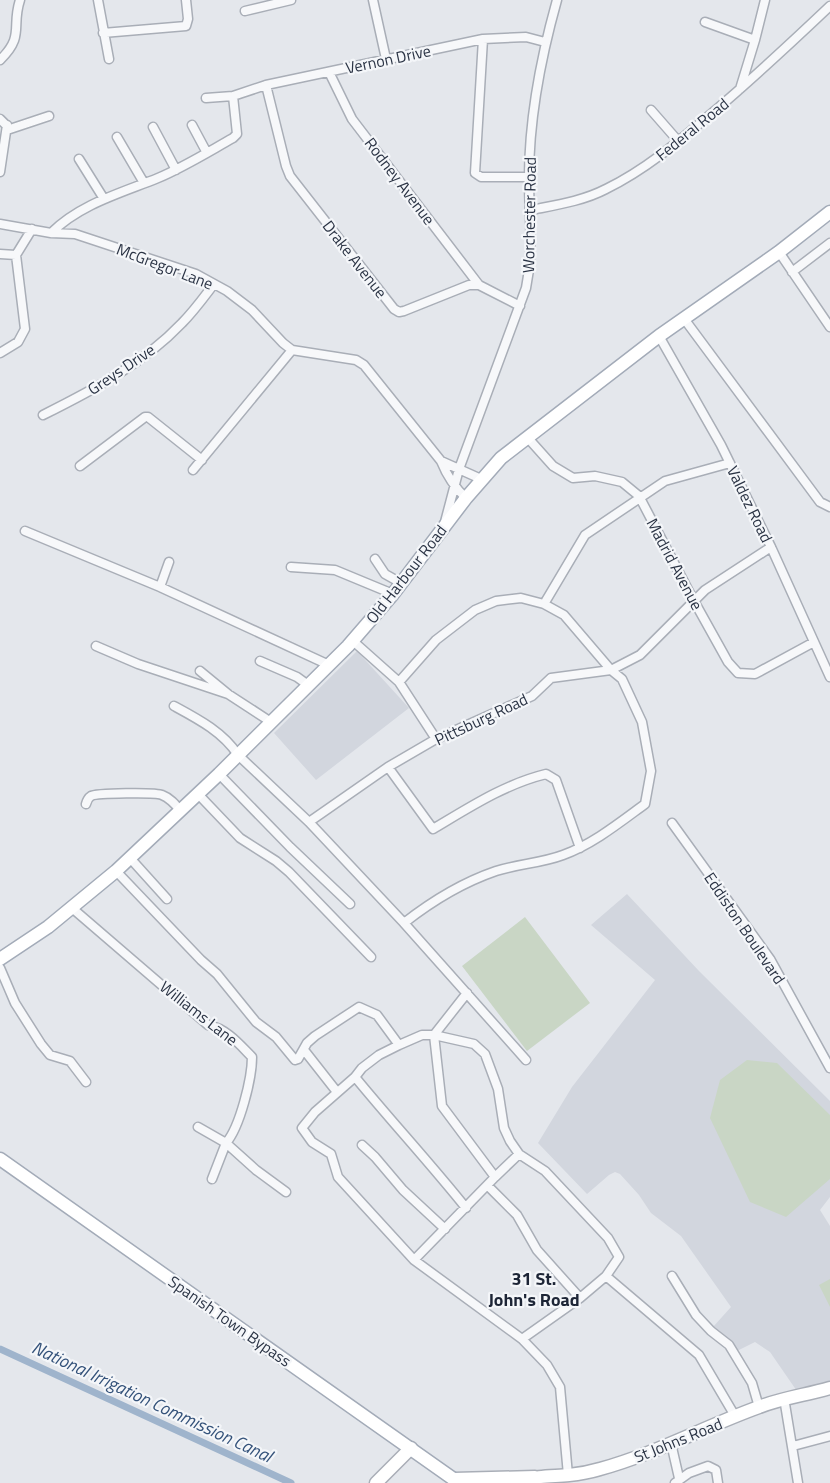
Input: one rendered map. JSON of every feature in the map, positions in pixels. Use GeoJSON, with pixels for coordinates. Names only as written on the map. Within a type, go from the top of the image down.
{"type":"FeatureCollection","features":[{"type":"Feature","properties":{"kind":"main road","name":"Old Harbour Road"},"geometry":{"type":"LineString","coordinates":[[0,959],[72,908],[116,871],[219,774],[353,641],[393,594],[481,479],[501,458],[659,336],[685,320],[779,252],[830,212]]}},
{"type":"Feature","properties":{"kind":"main road","name":"Spanish Town Bypass"},"geometry":{"type":"LineString","coordinates":[[0,1159],[457,1481]]}},
{"type":"Feature","properties":{"kind":"main road","name":"St Johns Road"},"geometry":{"type":"LineString","coordinates":[[524,1483],[536,1477],[568,1475],[616,1464],[784,1398],[801,1397],[830,1388]]}},
{"type":"Feature","properties":{"kind":"main road"},"geometry":{"type":"LineString","coordinates":[[376,1483],[411,1448]]}},
{"type":"Feature","properties":{"kind":"main road"},"geometry":{"type":"LineString","coordinates":[[457,1481],[536,1477]]}},
{"type":"Feature","properties":{"kind":"street"},"geometry":{"type":"LineString","coordinates":[[0,60],[12,48],[20,0]]}},
{"type":"Feature","properties":{"kind":"street"},"geometry":{"type":"LineString","coordinates":[[98,0],[109,59]]}},
{"type":"Feature","properties":{"kind":"street"},"geometry":{"type":"LineString","coordinates":[[103,33],[186,26],[188,19],[186,0]]}},
{"type":"Feature","properties":{"kind":"street"},"geometry":{"type":"LineString","coordinates":[[245,11],[291,0]]}},
{"type":"Feature","properties":{"kind":"street"},"geometry":{"type":"LineString","coordinates":[[373,0],[386,59]]}},
{"type":"Feature","properties":{"kind":"street","name":"Worchester Road"},"geometry":{"type":"LineString","coordinates":[[444,527],[459,469],[526,288],[531,262],[529,177],[534,109],[546,42],[557,0]]}},
{"type":"Feature","properties":{"kind":"street"},"geometry":{"type":"LineString","coordinates":[[739,90],[765,0]]}},
{"type":"Feature","properties":{"kind":"street","name":"Federal Road"},"geometry":{"type":"LineString","coordinates":[[531,210],[571,202],[605,190],[643,168],[679,142],[830,6]]}},
{"type":"Feature","properties":{"kind":"street"},"geometry":{"type":"LineString","coordinates":[[705,22],[755,40]]}},
{"type":"Feature","properties":{"kind":"street","name":"Vernon Drive"},"geometry":{"type":"LineString","coordinates":[[206,98],[233,96],[266,85],[483,39],[526,37],[546,42]]}},
{"type":"Feature","properties":{"kind":"street"},"geometry":{"type":"LineString","coordinates":[[483,39],[475,173],[481,177],[529,177]]}},
{"type":"Feature","properties":{"kind":"street","name":"Rodney Avenue"},"geometry":{"type":"LineString","coordinates":[[329,72],[352,119],[479,285]]}},
{"type":"Feature","properties":{"kind":"street","name":"Drake Avenue"},"geometry":{"type":"LineString","coordinates":[[266,85],[290,176],[394,309],[399,312],[404,311],[469,285],[479,285]]}},
{"type":"Feature","properties":{"kind":"street"},"geometry":{"type":"LineString","coordinates":[[51,233],[60,223],[79,211],[176,170],[237,134],[233,96]]}},
{"type":"Feature","properties":{"kind":"street"},"geometry":{"type":"LineString","coordinates":[[651,110],[679,142]]}},
{"type":"Feature","properties":{"kind":"street"},"geometry":{"type":"LineString","coordinates":[[3,122],[10,129],[49,116]]}},
{"type":"Feature","properties":{"kind":"street"},"geometry":{"type":"LineString","coordinates":[[0,172],[3,122]]}},
{"type":"Feature","properties":{"kind":"street"},"geometry":{"type":"LineString","coordinates":[[192,125],[207,153]]}},
{"type":"Feature","properties":{"kind":"street"},"geometry":{"type":"LineString","coordinates":[[153,127],[176,170]]}},
{"type":"Feature","properties":{"kind":"street"},"geometry":{"type":"LineString","coordinates":[[117,137],[144,183]]}},
{"type":"Feature","properties":{"kind":"street"},"geometry":{"type":"LineString","coordinates":[[79,159],[104,199]]}},
{"type":"Feature","properties":{"kind":"street","name":"McGregor Lane"},"geometry":{"type":"LineString","coordinates":[[0,224],[51,233],[75,234],[196,274],[252,310],[292,350]]}},
{"type":"Feature","properties":{"kind":"street"},"geometry":{"type":"LineString","coordinates":[[0,353],[18,342],[25,329],[16,255],[32,229]]}},
{"type":"Feature","properties":{"kind":"street"},"geometry":{"type":"LineString","coordinates":[[792,272],[830,243]]}},
{"type":"Feature","properties":{"kind":"street"},"geometry":{"type":"LineString","coordinates":[[779,252],[830,327]]}},
{"type":"Feature","properties":{"kind":"street"},"geometry":{"type":"LineString","coordinates":[[0,254],[16,255]]}},
{"type":"Feature","properties":{"kind":"street","name":"Greys Drive"},"geometry":{"type":"LineString","coordinates":[[43,416],[94,389],[141,359],[182,323],[214,284]]}},
{"type":"Feature","properties":{"kind":"street"},"geometry":{"type":"LineString","coordinates":[[479,285],[520,306]]}},
{"type":"Feature","properties":{"kind":"street"},"geometry":{"type":"LineString","coordinates":[[685,320],[820,502],[830,507]]}},
{"type":"Feature","properties":{"kind":"street","name":"Valdez Road"},"geometry":{"type":"LineString","coordinates":[[659,336],[730,463],[830,677]]}},
{"type":"Feature","properties":{"kind":"street"},"geometry":{"type":"LineString","coordinates":[[193,470],[292,350],[346,357],[364,365],[441,461],[454,486],[466,498]]}},
{"type":"Feature","properties":{"kind":"street"},"geometry":{"type":"LineString","coordinates":[[80,466],[144,417],[148,417],[202,460]]}},
{"type":"Feature","properties":{"kind":"street","name":"Madrid Avenue"},"geometry":{"type":"LineString","coordinates":[[527,437],[553,466],[573,478],[595,476],[622,482],[639,496],[728,662],[738,673],[754,674],[814,642]]}},
{"type":"Feature","properties":{"kind":"street"},"geometry":{"type":"LineString","coordinates":[[441,461],[481,479]]}},
{"type":"Feature","properties":{"kind":"street"},"geometry":{"type":"LineString","coordinates":[[544,604],[585,535],[639,496],[665,481],[730,463]]}},
{"type":"Feature","properties":{"kind":"street"},"geometry":{"type":"LineString","coordinates":[[25,531],[160,587],[329,665]]}},
{"type":"Feature","properties":{"kind":"street","name":"Pittsburg Road"},"geometry":{"type":"LineString","coordinates":[[309,822],[388,767],[436,739],[532,696],[551,678],[611,670],[640,655],[694,601],[723,577],[771,547]]}},
{"type":"Feature","properties":{"kind":"street"},"geometry":{"type":"LineString","coordinates":[[375,560],[385,574],[401,583]]}},
{"type":"Feature","properties":{"kind":"street"},"geometry":{"type":"LineString","coordinates":[[160,587],[169,562]]}},
{"type":"Feature","properties":{"kind":"street"},"geometry":{"type":"LineString","coordinates":[[291,567],[335,570],[393,594]]}},
{"type":"Feature","properties":{"kind":"street"},"geometry":{"type":"LineString","coordinates":[[399,682],[436,640],[475,610],[496,601],[521,598],[544,604],[564,615],[611,670],[622,679],[642,722],[651,771],[645,804],[595,840],[562,856],[497,871],[465,883],[433,900],[404,922]]}},
{"type":"Feature","properties":{"kind":"street"},"geometry":{"type":"LineString","coordinates":[[353,641],[399,682],[436,739]]}},
{"type":"Feature","properties":{"kind":"street"},"geometry":{"type":"LineString","coordinates":[[96,646],[138,664],[228,694]]}},
{"type":"Feature","properties":{"kind":"street"},"geometry":{"type":"LineString","coordinates":[[260,661],[297,677],[309,685]]}},
{"type":"Feature","properties":{"kind":"street"},"geometry":{"type":"LineString","coordinates":[[200,671],[228,694],[271,722]]}},
{"type":"Feature","properties":{"kind":"street"},"geometry":{"type":"LineString","coordinates":[[174,706],[204,722],[231,744],[238,754],[309,822],[404,922],[526,1060]]}},
{"type":"Feature","properties":{"kind":"street"},"geometry":{"type":"LineString","coordinates":[[388,767],[433,829],[495,793],[522,780],[546,774],[556,780],[580,848]]}},
{"type":"Feature","properties":{"kind":"street"},"geometry":{"type":"LineString","coordinates":[[219,774],[290,847],[350,904]]}},
{"type":"Feature","properties":{"kind":"street"},"geometry":{"type":"LineString","coordinates":[[86,804],[88,797],[93,795],[161,794],[180,810]]}},
{"type":"Feature","properties":{"kind":"street"},"geometry":{"type":"LineString","coordinates":[[198,794],[240,838],[289,872],[371,957]]}},
{"type":"Feature","properties":{"kind":"street","name":"Eddiston Boulevard"},"geometry":{"type":"LineString","coordinates":[[672,823],[770,959],[830,1068]]}},
{"type":"Feature","properties":{"kind":"street"},"geometry":{"type":"LineString","coordinates":[[130,858],[167,899]]}},
{"type":"Feature","properties":{"kind":"street"},"geometry":{"type":"LineString","coordinates":[[116,871],[217,974],[256,1022],[276,1037],[295,1059],[298,1059],[307,1043],[315,1036],[359,1007],[377,1015],[399,1045]]}},
{"type":"Feature","properties":{"kind":"street","name":"Williams Lane"},"geometry":{"type":"LineString","coordinates":[[72,908],[208,1025],[228,1034],[252,1057],[250,1081],[242,1110],[235,1131],[226,1143]]}},
{"type":"Feature","properties":{"kind":"street"},"geometry":{"type":"LineString","coordinates":[[0,968],[15,1003],[41,1044],[50,1055],[70,1061],[86,1082]]}},
{"type":"Feature","properties":{"kind":"street"},"geometry":{"type":"LineString","coordinates":[[466,993],[434,1035],[442,1106],[495,1178]]}},
{"type":"Feature","properties":{"kind":"street"},"geometry":{"type":"LineString","coordinates":[[522,1339],[580,1298],[606,1276],[619,1257],[608,1238],[545,1171],[519,1154],[504,1128],[498,1089],[485,1054],[474,1044],[434,1035],[422,1035],[380,1055],[362,1068],[315,1112],[302,1128],[312,1142],[330,1154],[338,1177],[414,1260],[522,1339],[547,1365],[560,1387],[568,1475]]}},
{"type":"Feature","properties":{"kind":"street"},"geometry":{"type":"LineString","coordinates":[[304,1050],[337,1092]]}},
{"type":"Feature","properties":{"kind":"street"},"geometry":{"type":"LineString","coordinates":[[355,1077],[390,1120],[419,1150],[465,1208]]}},
{"type":"Feature","properties":{"kind":"street"},"geometry":{"type":"LineString","coordinates":[[198,1127],[226,1143],[256,1170],[286,1192]]}},
{"type":"Feature","properties":{"kind":"street"},"geometry":{"type":"LineString","coordinates":[[212,1179],[226,1143]]}},
{"type":"Feature","properties":{"kind":"street"},"geometry":{"type":"LineString","coordinates":[[362,1145],[403,1190],[445,1229]]}},
{"type":"Feature","properties":{"kind":"street"},"geometry":{"type":"LineString","coordinates":[[414,1260],[519,1154]]}},
{"type":"Feature","properties":{"kind":"street"},"geometry":{"type":"LineString","coordinates":[[488,1186],[517,1215],[537,1250],[580,1298]]}},
{"type":"Feature","properties":{"kind":"street"},"geometry":{"type":"LineString","coordinates":[[606,1276],[699,1355],[735,1416]]}},
{"type":"Feature","properties":{"kind":"street"},"geometry":{"type":"LineString","coordinates":[[672,1276],[696,1315],[729,1345],[752,1383],[759,1407]]}},
{"type":"Feature","properties":{"kind":"street"},"geometry":{"type":"LineString","coordinates":[[784,1398],[798,1483]]}},
{"type":"Feature","properties":{"kind":"street"},"geometry":{"type":"LineString","coordinates":[[793,1446],[830,1436]]}},
{"type":"Feature","properties":{"kind":"street"},"geometry":{"type":"LineString","coordinates":[[671,1443],[677,1481],[708,1466],[716,1470],[718,1483]]}},
{"type":"Feature","properties":{"kind":"shaded area"},"geometry":{"type":"Polygon","coordinates":[[[357,651],[409,708],[316,780],[274,733],[357,651]]]}},
{"type":"Feature","properties":{"kind":"shaded area"},"geometry":{"type":"Polygon","coordinates":[[[627,894],[699,971],[830,1101],[830,1197],[820,1210],[830,1226],[830,1388],[801,1397],[770,1352],[755,1342],[737,1351],[725,1342],[713,1327],[731,1307],[681,1236],[651,1213],[639,1195],[620,1174],[615,1172],[609,1175],[587,1194],[538,1143],[572,1087],[655,980],[591,925],[627,894]]]}},
{"type":"Feature","properties":{"kind":"green space"},"geometry":{"type":"Polygon","coordinates":[[[525,917],[590,1003],[527,1051],[462,966],[525,917]]]}},
{"type":"Feature","properties":{"kind":"green space"},"geometry":{"type":"Polygon","coordinates":[[[747,1060],[777,1063],[830,1115],[830,1179],[786,1217],[750,1202],[710,1118],[720,1080],[747,1060]]]}},
{"type":"Feature","properties":{"kind":"green space"},"geometry":{"type":"Polygon","coordinates":[[[830,1279],[830,1307],[819,1285],[830,1279]]]}},
{"type":"Feature","properties":{"kind":"waterway","name":"National Irrigation Commission Canal"},"geometry":{"type":"LineString","coordinates":[[0,1349],[291,1483]]}},
{"type":"Feature","properties":{"kind":"district","name":"31 St. John's Road"},"geometry":{"type":"Point","coordinates":[534,1289]}}]}
